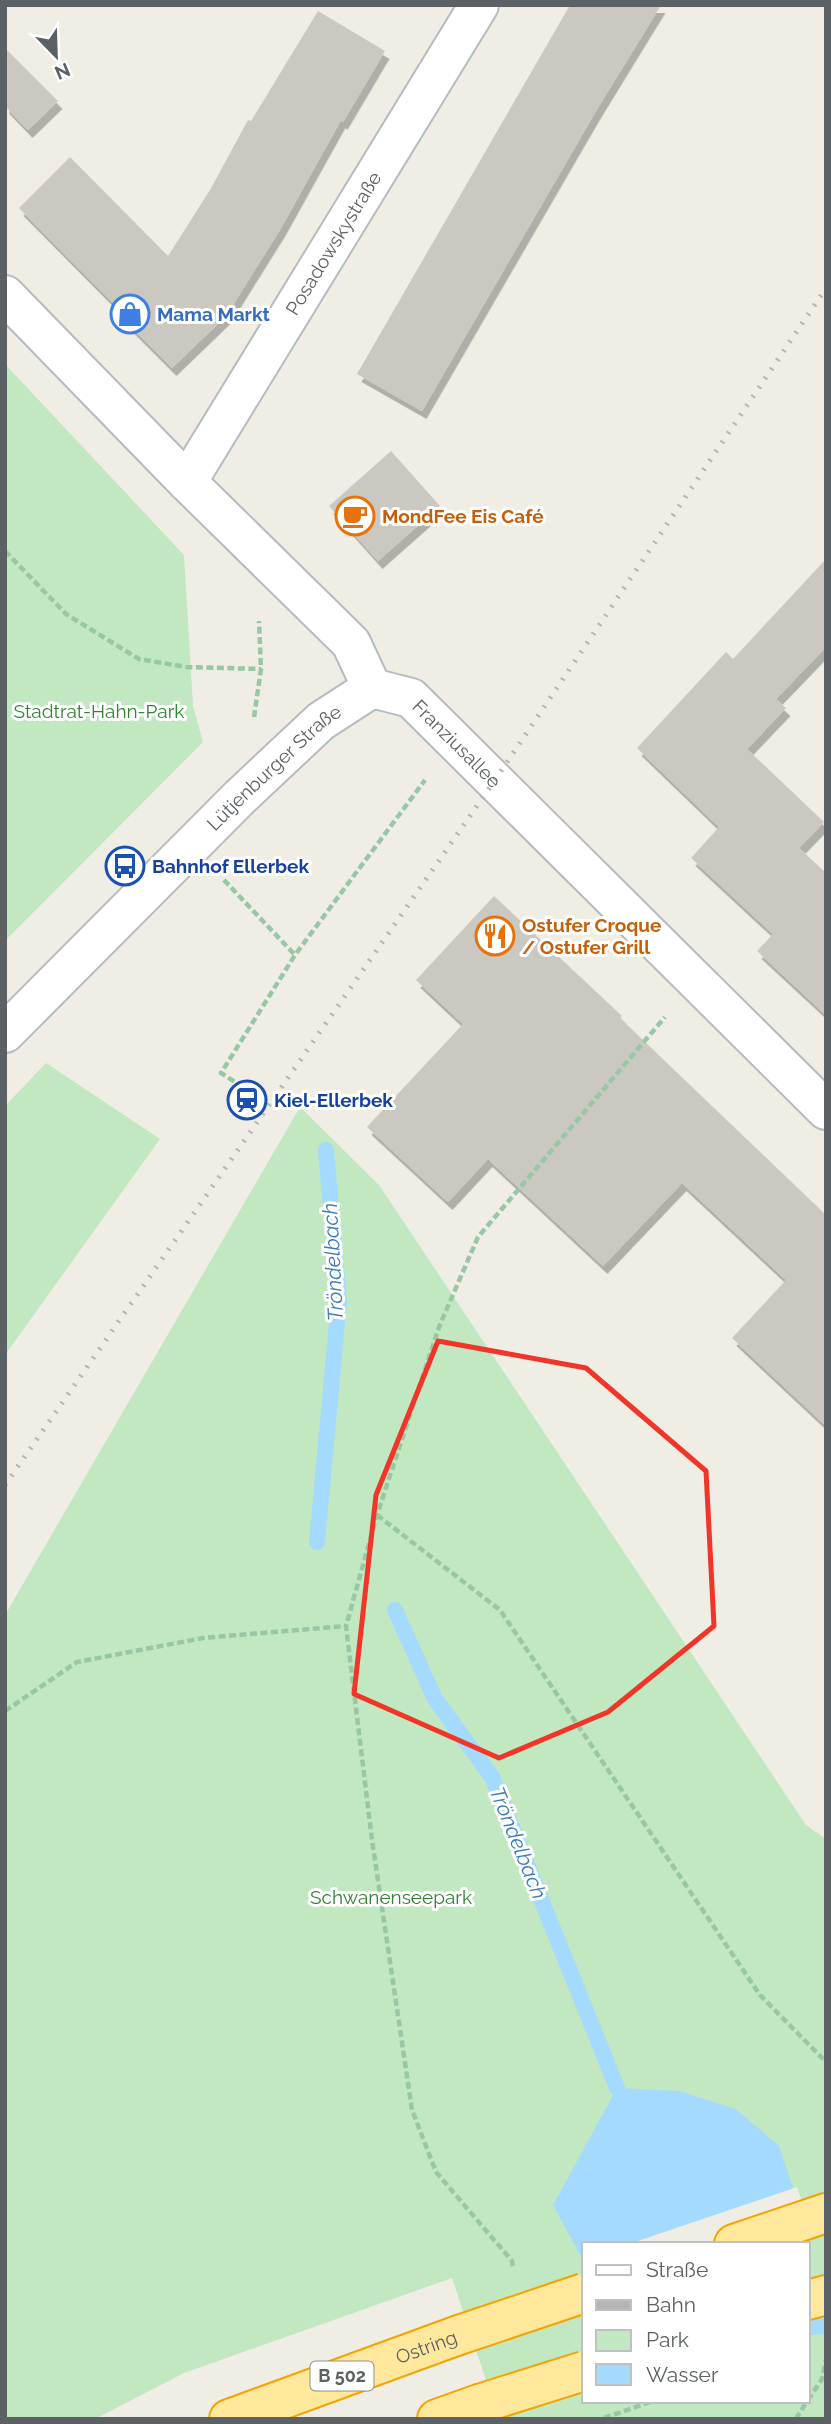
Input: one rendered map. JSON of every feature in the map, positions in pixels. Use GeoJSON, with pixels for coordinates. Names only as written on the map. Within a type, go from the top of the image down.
{"type":"FeatureCollection","features":[{"type":"Feature","properties":{"kind":"highway"},"geometry":{"type":"LineString","coordinates":[[740,2242],[826,2213]]}},
{"type":"Feature","properties":{"kind":"highway","name":"Ostring"},"geometry":{"type":"LineString","coordinates":[[229,2419],[456,2336],[582,2294]]}},
{"type":"Feature","properties":{"kind":"highway"},"geometry":{"type":"LineString","coordinates":[[437,2419],[582,2372]]}},
{"type":"Feature","properties":{"kind":"street","name":"Posadowskystraße"},"geometry":{"type":"LineString","coordinates":[[187,482],[479,5]]}},
{"type":"Feature","properties":{"kind":"street"},"geometry":{"type":"LineString","coordinates":[[5,295],[187,482],[351,643],[372,688]]}},
{"type":"Feature","properties":{"kind":"street","name":"Franziusallee"},"geometry":{"type":"LineString","coordinates":[[372,688],[411,698],[826,1110]]}},
{"type":"Feature","properties":{"kind":"street","name":"Lütjenburger Straße"},"geometry":{"type":"LineString","coordinates":[[5,1033],[321,721],[372,688]]}},
{"type":"Feature","properties":{"kind":"path"},"geometry":{"type":"LineString","coordinates":[[253,720],[261,669],[256,550]]}},
{"type":"Feature","properties":{"kind":"path"},"geometry":{"type":"LineString","coordinates":[[5,551],[66,614],[139,659],[186,667],[261,669]]}},
{"type":"Feature","properties":{"kind":"path"},"geometry":{"type":"LineString","coordinates":[[243,1087],[221,1073],[295,955],[455,740]]}},
{"type":"Feature","properties":{"kind":"path"},"geometry":{"type":"LineString","coordinates":[[192,846],[295,955]]}},
{"type":"Feature","properties":{"kind":"path"},"geometry":{"type":"LineString","coordinates":[[515,2274],[512,2261],[436,2172],[412,2110],[372,1840],[346,1626],[377,1516],[439,1327],[478,1237],[695,982]]}},
{"type":"Feature","properties":{"kind":"path"},"geometry":{"type":"LineString","coordinates":[[377,1516],[500,1610],[760,1995],[826,2062]]}},
{"type":"Feature","properties":{"kind":"path"},"geometry":{"type":"LineString","coordinates":[[5,1711],[77,1662],[203,1638],[346,1626]]}},
{"type":"Feature","properties":{"kind":"path"},"geometry":{"type":"LineString","coordinates":[[810,2397],[822,2379],[826,2360]]}},
{"type":"Feature","properties":{"kind":"path"},"geometry":{"type":"LineString","coordinates":[[600,2419],[647,2403]]}},
{"type":"Feature","properties":{"kind":"path"},"geometry":{"type":"LineString","coordinates":[[796,2419],[806,2403]]}},
{"type":"Feature","properties":{"kind":"highlighted area"},"geometry":{"type":"Polygon","coordinates":[[[438,1341],[586,1368],[706,1471],[714,1626],[608,1712],[499,1758],[354,1694],[376,1495],[438,1341]]]}},
{"type":"Feature","properties":{"kind":"green space","name":"Stadtrat-Hahn-Park"},"geometry":{"type":"Polygon","coordinates":[[[5,364],[184,555],[193,706],[203,742],[5,941],[5,364]]]}},
{"type":"Feature","properties":{"kind":"green space"},"geometry":{"type":"Polygon","coordinates":[[[46,1063],[160,1139],[5,1355],[5,1106],[46,1063]]]}},
{"type":"Feature","properties":{"kind":"green space","name":"Schwanenseepark"},"geometry":{"type":"Polygon","coordinates":[[[300,1107],[379,1185],[806,1825],[826,1839],[826,2419],[499,2419],[452,2278],[184,2373],[95,2419],[5,2419],[5,1615],[300,1107]]]}},
{"type":"Feature","properties":{"kind":"water"},"geometry":{"type":"Polygon","coordinates":[[[617,2088],[679,2091],[736,2109],[779,2146],[801,2211],[804,2242],[582,2242],[582,2258],[553,2205],[617,2088]]]}},
{"type":"Feature","properties":{"kind":"pier"},"geometry":{"type":"Polygon","coordinates":[[[797,2187],[805,2210],[808,2242],[635,2242],[797,2187]]]}},
{"type":"Feature","properties":{"kind":"building"},"geometry":{"type":"Polygon","coordinates":[[[570,5],[661,5],[596,111],[422,411],[357,374],[570,5]]]}},
{"type":"Feature","properties":{"kind":"building"},"geometry":{"type":"Polygon","coordinates":[[[318,11],[385,51],[343,122],[341,120],[281,228],[226,316],[172,368],[117,313],[120,310],[19,208],[70,157],[168,256],[210,190],[248,120],[251,121],[318,11]]]}},
{"type":"Feature","properties":{"kind":"building"},"geometry":{"type":"Polygon","coordinates":[[[5,48],[58,101],[28,130],[5,106],[5,48]]]}},
{"type":"Feature","properties":{"kind":"building"},"geometry":{"type":"Polygon","coordinates":[[[391,451],[440,506],[378,561],[329,506],[391,451]]]}},
{"type":"Feature","properties":{"kind":"building"},"geometry":{"type":"Polygon","coordinates":[[[826,559],[826,647],[776,699],[786,708],[747,749],[824,822],[799,848],[826,873],[826,1015],[757,951],[773,934],[691,858],[719,827],[637,748],[726,652],[733,659],[826,559]]]}},
{"type":"Feature","properties":{"kind":"building"},"geometry":{"type":"Polygon","coordinates":[[[494,896],[622,1016],[620,1018],[826,1215],[826,1426],[732,1338],[786,1280],[682,1183],[603,1266],[488,1159],[448,1202],[367,1127],[463,1024],[416,980],[494,896]]]}},
{"type":"Feature","properties":{"kind":"waterway","name":"Tröndelbach"},"geometry":{"type":"LineString","coordinates":[[317,1542],[339,1301],[326,1150]]}},
{"type":"Feature","properties":{"kind":"waterway","name":"Tröndelbach"},"geometry":{"type":"LineString","coordinates":[[395,1610],[435,1699],[492,1777],[617,2088]]}},
{"type":"Feature","properties":{"kind":"waterway","name":"Tröndelbach"},"geometry":{"type":"LineString","coordinates":[[812,2327],[826,2326]]}},
{"type":"Feature","properties":{"kind":"railway"},"geometry":{"type":"LineString","coordinates":[[5,1485],[495,780],[826,288]]}},
{"type":"Feature","properties":{"kind":"place","name":"Mama Markt"},"geometry":{"type":"Point","coordinates":[130,314]}},
{"type":"Feature","properties":{"kind":"place","name":"MondFee Eis Café"},"geometry":{"type":"Point","coordinates":[355,516]}},
{"type":"Feature","properties":{"kind":"place","name":"Bahnhof Ellerbek"},"geometry":{"type":"Point","coordinates":[125,866]}},
{"type":"Feature","properties":{"kind":"place","name":"Ostufer Croque / Ostufer Grill"},"geometry":{"type":"Point","coordinates":[495,936]}},
{"type":"Feature","properties":{"kind":"place","name":"Kiel-Ellerbek"},"geometry":{"type":"Point","coordinates":[247,1100]}}]}
